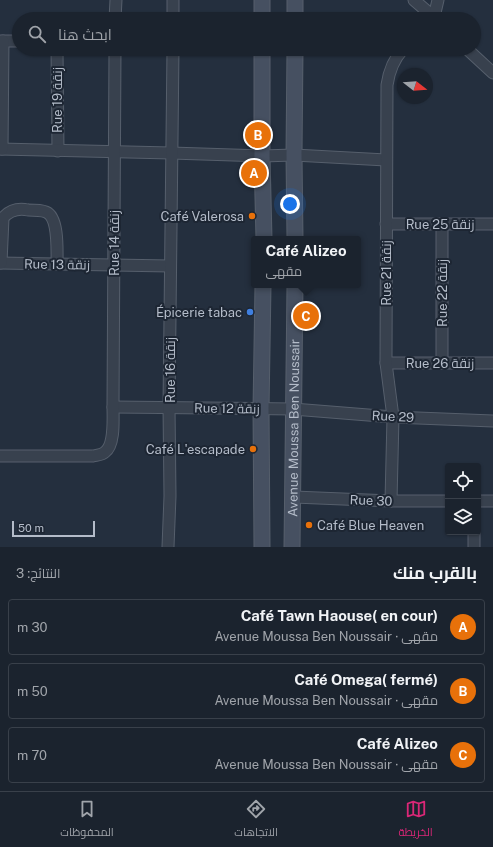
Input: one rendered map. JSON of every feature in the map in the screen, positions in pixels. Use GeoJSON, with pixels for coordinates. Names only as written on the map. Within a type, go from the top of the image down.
{"type":"FeatureCollection","features":[{"type":"Feature","properties":{"kind":"street"},"geometry":{"type":"LineString","coordinates":[[115,12],[116,0]]}},
{"type":"Feature","properties":{"kind":"street"},"geometry":{"type":"LineString","coordinates":[[173,0],[173,12]]}},
{"type":"Feature","properties":{"kind":"street"},"geometry":{"type":"LineString","coordinates":[[262,0],[262,12]]}},
{"type":"Feature","properties":{"kind":"street"},"geometry":{"type":"LineString","coordinates":[[295,0],[295,12]]}},
{"type":"Feature","properties":{"kind":"street"},"geometry":{"type":"LineString","coordinates":[[414,0],[427,12]]}},
{"type":"Feature","properties":{"kind":"street"},"geometry":{"type":"LineString","coordinates":[[435,12],[438,0]]}},
{"type":"Feature","properties":{"kind":"street"},"geometry":{"type":"LineString","coordinates":[[2,41],[1,149],[171,152],[262,156],[294,155],[386,160]]}},
{"type":"Feature","properties":{"kind":"street","name":"Rue 19 زنقة"},"geometry":{"type":"LineString","coordinates":[[57,56],[58,151]]}},
{"type":"Feature","properties":{"kind":"street","name":"Rue 14 زنقة"},"geometry":{"type":"LineString","coordinates":[[0,456],[93,456],[104,454],[110,448],[113,407],[115,56]]}},
{"type":"Feature","properties":{"kind":"street","name":"Rue 16 زنقة"},"geometry":{"type":"LineString","coordinates":[[168,547],[170,496],[169,407],[173,56]]}},
{"type":"Feature","properties":{"kind":"street"},"geometry":{"type":"LineString","coordinates":[[262,56],[264,236]]}},
{"type":"Feature","properties":{"kind":"street"},"geometry":{"type":"LineString","coordinates":[[295,56],[295,236]]}},
{"type":"Feature","properties":{"kind":"street","name":"Rue 21 زنقة"},"geometry":{"type":"LineString","coordinates":[[392,501],[393,417],[386,363],[386,160],[387,85],[393,61],[397,56]]}},
{"type":"Feature","properties":{"kind":"street"},"geometry":{"type":"LineString","coordinates":[[475,56],[493,73]]}},
{"type":"Feature","properties":{"kind":"street"},"geometry":{"type":"LineString","coordinates":[[1,263],[3,218],[12,211],[24,209],[46,212],[52,216],[55,225],[57,264]]}},
{"type":"Feature","properties":{"kind":"street","name":"Rue 25 زنقة"},"geometry":{"type":"LineString","coordinates":[[386,224],[493,224]]}},
{"type":"Feature","properties":{"kind":"street","name":"Rue 22 زنقة"},"geometry":{"type":"LineString","coordinates":[[442,224],[442,363]]}},
{"type":"Feature","properties":{"kind":"street","name":"Rue 13 زنقة"},"geometry":{"type":"LineString","coordinates":[[1,263],[170,266]]}},
{"type":"Feature","properties":{"kind":"street"},"geometry":{"type":"LineString","coordinates":[[262,547],[261,409],[263,288]]}},
{"type":"Feature","properties":{"kind":"street","name":"Avenue Moussa Ben Noussair"},"geometry":{"type":"LineString","coordinates":[[292,547],[294,497],[293,409],[295,288]]}},
{"type":"Feature","properties":{"kind":"street","name":"Rue 26 زنقة"},"geometry":{"type":"LineString","coordinates":[[386,363],[493,363]]}},
{"type":"Feature","properties":{"kind":"street","name":"Rue 12 زنقة"},"geometry":{"type":"LineString","coordinates":[[113,407],[293,409]]}},
{"type":"Feature","properties":{"kind":"street","name":"Rue 29"},"geometry":{"type":"LineString","coordinates":[[293,409],[393,417],[493,421]]}},
{"type":"Feature","properties":{"kind":"street","name":"Rue 30"},"geometry":{"type":"LineString","coordinates":[[294,497],[392,501],[445,501]]}},
{"type":"Feature","properties":{"kind":"street"},"geometry":{"type":"LineString","coordinates":[[481,501],[493,501]]}},
{"type":"Feature","properties":{"kind":"street"},"geometry":{"type":"LineString","coordinates":[[474,535],[474,547]]}},
{"type":"Feature","properties":{"kind":"place","name":"Café Omega( fermé)"},"geometry":{"type":"Point","coordinates":[258,135]}},
{"type":"Feature","properties":{"kind":"place","name":"Café Tawn Haouse( en cour)"},"geometry":{"type":"Point","coordinates":[254,173]}},
{"type":"Feature","properties":{"kind":"place","name":"Café Valerosa"},"geometry":{"type":"Point","coordinates":[252,216]}},
{"type":"Feature","properties":{"kind":"place","name":"Épicerie tabac"},"geometry":{"type":"Point","coordinates":[250,312]}},
{"type":"Feature","properties":{"kind":"place","name":"Café Alizeo"},"geometry":{"type":"Point","coordinates":[306,316]}},
{"type":"Feature","properties":{"kind":"place","name":"Café L'escapade"},"geometry":{"type":"Point","coordinates":[253,449]}},
{"type":"Feature","properties":{"kind":"place","name":"Café Blue Heaven"},"geometry":{"type":"Point","coordinates":[309,525]}}]}
